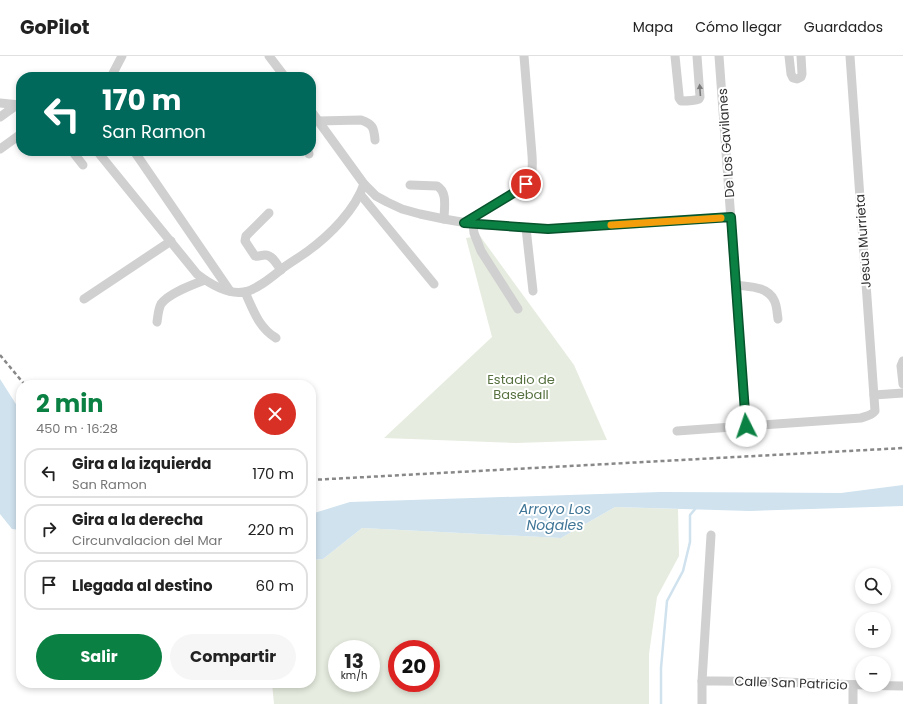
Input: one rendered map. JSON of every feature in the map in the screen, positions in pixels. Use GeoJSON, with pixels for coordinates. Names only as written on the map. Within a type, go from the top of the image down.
{"type":"FeatureCollection","features":[{"type":"Feature","properties":{"kind":"street"},"geometry":{"type":"LineString","coordinates":[[114,72],[122,56]]}},
{"type":"Feature","properties":{"kind":"street"},"geometry":{"type":"LineString","coordinates":[[270,56],[282,72]]}},
{"type":"Feature","properties":{"kind":"street"},"geometry":{"type":"LineString","coordinates":[[469,223],[520,189],[526,184],[531,176],[533,168],[524,56]]}},
{"type":"Feature","properties":{"kind":"street"},"geometry":{"type":"LineString","coordinates":[[675,56],[679,98],[681,101],[696,100],[700,97],[697,56]]}},
{"type":"Feature","properties":{"kind":"street","name":"De Los Gavilanes"},"geometry":{"type":"LineString","coordinates":[[719,56],[746,426]]}},
{"type":"Feature","properties":{"kind":"street"},"geometry":{"type":"LineString","coordinates":[[789,56],[791,74],[793,78],[797,79],[801,78],[802,74],[801,56]]}},
{"type":"Feature","properties":{"kind":"street","name":"Jesus Murrieta"},"geometry":{"type":"LineString","coordinates":[[746,426],[861,418],[872,414],[875,411],[850,56]]}},
{"type":"Feature","properties":{"kind":"street"},"geometry":{"type":"LineString","coordinates":[[0,103],[16,105]]}},
{"type":"Feature","properties":{"kind":"street"},"geometry":{"type":"LineString","coordinates":[[0,117],[16,107]]}},
{"type":"Feature","properties":{"kind":"street"},"geometry":{"type":"LineString","coordinates":[[316,118],[364,184],[376,196],[387,202],[414,212],[469,223],[548,229],[731,217]]}},
{"type":"Feature","properties":{"kind":"street"},"geometry":{"type":"LineString","coordinates":[[318,121],[361,120],[368,122],[373,128],[375,140]]}},
{"type":"Feature","properties":{"kind":"street"},"geometry":{"type":"LineString","coordinates":[[0,149],[16,138]]}},
{"type":"Feature","properties":{"kind":"street"},"geometry":{"type":"LineString","coordinates":[[76,156],[83,165]]}},
{"type":"Feature","properties":{"kind":"street"},"geometry":{"type":"LineString","coordinates":[[101,156],[197,274],[221,289],[238,292],[251,290],[270,279],[309,251],[332,231],[353,206],[364,184]]}},
{"type":"Feature","properties":{"kind":"street"},"geometry":{"type":"LineString","coordinates":[[137,156],[230,291]]}},
{"type":"Feature","properties":{"kind":"street"},"geometry":{"type":"LineString","coordinates":[[410,185],[437,186],[440,188],[443,192],[444,198],[444,219]]}},
{"type":"Feature","properties":{"kind":"street"},"geometry":{"type":"LineString","coordinates":[[360,194],[434,284]]}},
{"type":"Feature","properties":{"kind":"street"},"geometry":{"type":"LineString","coordinates":[[269,213],[246,236],[245,241],[256,257],[266,255],[273,258],[281,270]]}},
{"type":"Feature","properties":{"kind":"street"},"geometry":{"type":"LineString","coordinates":[[469,223],[481,251],[518,309]]}},
{"type":"Feature","properties":{"kind":"street"},"geometry":{"type":"LineString","coordinates":[[526,228],[534,291]]}},
{"type":"Feature","properties":{"kind":"street"},"geometry":{"type":"LineString","coordinates":[[84,299],[171,241]]}},
{"type":"Feature","properties":{"kind":"street"},"geometry":{"type":"LineString","coordinates":[[157,322],[160,306],[166,299],[205,280]]}},
{"type":"Feature","properties":{"kind":"street"},"geometry":{"type":"LineString","coordinates":[[736,285],[758,288],[771,295],[775,301],[778,319]]}},
{"type":"Feature","properties":{"kind":"street"},"geometry":{"type":"LineString","coordinates":[[245,292],[262,326],[268,334],[276,338]]}},
{"type":"Feature","properties":{"kind":"street"},"geometry":{"type":"LineString","coordinates":[[903,361],[901,366],[903,378]]}},
{"type":"Feature","properties":{"kind":"street"},"geometry":{"type":"LineString","coordinates":[[874,395],[903,393]]}},
{"type":"Feature","properties":{"kind":"street"},"geometry":{"type":"LineString","coordinates":[[677,431],[746,426]]}},
{"type":"Feature","properties":{"kind":"street"},"geometry":{"type":"LineString","coordinates":[[702,704],[702,680],[711,535]]}},
{"type":"Feature","properties":{"kind":"street","name":"Calle San Patricio"},"geometry":{"type":"LineString","coordinates":[[702,680],[903,686]]}},
{"type":"Feature","properties":{"kind":"street"},"geometry":{"type":"LineString","coordinates":[[853,685],[853,704]]}},
{"type":"Feature","properties":{"kind":"green space","name":"Estadio de Baseball"},"geometry":{"type":"Polygon","coordinates":[[[480,236],[574,365],[607,440],[516,443],[384,438],[492,337],[466,238],[480,236]]]}},
{"type":"Feature","properties":{"kind":"green space"},"geometry":{"type":"Polygon","coordinates":[[[615,507],[678,509],[679,556],[657,597],[649,654],[649,704],[274,704],[272,688],[316,688],[316,560],[323,559],[362,528],[561,538],[615,507]]]}},
{"type":"Feature","properties":{"kind":"water"},"geometry":{"type":"Polygon","coordinates":[[[0,379],[16,404],[16,529],[12,529],[0,514],[0,379]]]}},
{"type":"Feature","properties":{"kind":"water","name":"Arroyo Los Nogales"},"geometry":{"type":"Polygon","coordinates":[[[903,485],[903,506],[750,511],[615,507],[561,538],[362,528],[323,559],[316,560],[316,512],[350,502],[661,492],[841,493],[903,485]]]}},
{"type":"Feature","properties":{"kind":"waterway"},"geometry":{"type":"LineString","coordinates":[[661,704],[661,668],[667,601],[683,571],[690,542],[690,515],[696,508]]}},
{"type":"Feature","properties":{"kind":"railway"},"geometry":{"type":"LineString","coordinates":[[0,355],[21,380]]}},
{"type":"Feature","properties":{"kind":"railway"},"geometry":{"type":"LineString","coordinates":[[316,480],[903,448]]}},
{"type":"Feature","properties":{"kind":"slow traffic"},"geometry":{"type":"LineString","coordinates":[[611,225],[721,218]]}},
{"type":"Feature","properties":{"kind":"route"},"geometry":{"type":"LineString","coordinates":[[526,184],[464,223],[548,229],[731,217],[746,426]]}}]}
